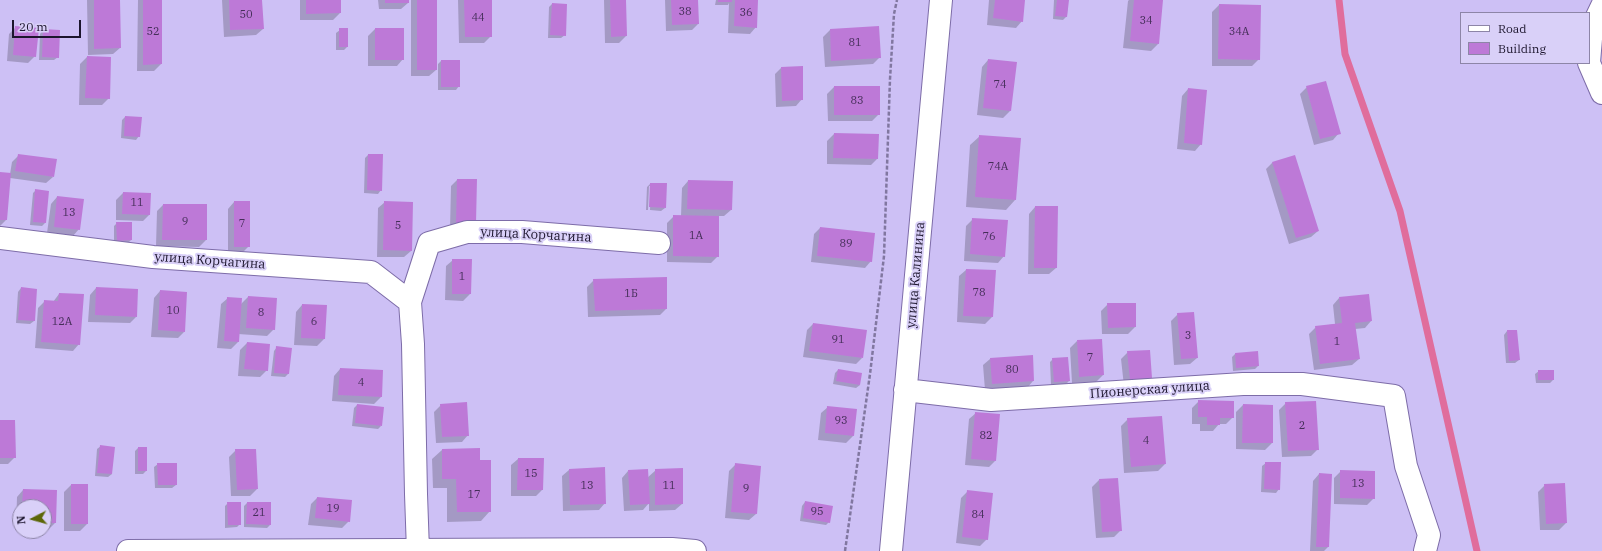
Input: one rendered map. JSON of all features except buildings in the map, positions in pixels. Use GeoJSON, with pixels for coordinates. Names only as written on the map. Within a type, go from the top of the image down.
{"type":"FeatureCollection","features":[{"type":"Feature","properties":{"kind":"street","name":"улица Калинина"},"geometry":{"type":"LineString","coordinates":[[891,551],[941,0]]}},
{"type":"Feature","properties":{"kind":"street"},"geometry":{"type":"LineString","coordinates":[[1590,50],[1592,27],[1602,6]]}},
{"type":"Feature","properties":{"kind":"street"},"geometry":{"type":"LineString","coordinates":[[1590,64],[1602,92]]}},
{"type":"Feature","properties":{"kind":"street","name":"улица Корчагина"},"geometry":{"type":"LineString","coordinates":[[418,551],[413,344],[410,302],[429,243],[467,232],[522,232],[659,243]]}},
{"type":"Feature","properties":{"kind":"street","name":"улица Корчагина"},"geometry":{"type":"LineString","coordinates":[[0,238],[153,257],[371,272],[410,302]]}},
{"type":"Feature","properties":{"kind":"street","name":"Пионерская улица"},"geometry":{"type":"LineString","coordinates":[[905,390],[991,400],[1243,384],[1302,384],[1394,396],[1406,466],[1429,535],[1425,551]]}},
{"type":"Feature","properties":{"kind":"street"},"geometry":{"type":"LineString","coordinates":[[128,551],[672,549],[695,551]]}},
{"type":"Feature","properties":{"kind":"path"},"geometry":{"type":"LineString","coordinates":[[845,551],[870,374],[884,256],[890,78],[894,14],[897,0]]}},
{"type":"Feature","properties":{"kind":"waterway"},"geometry":{"type":"LineString","coordinates":[[1339,0],[1345,54],[1400,211],[1477,551]]}}]}
